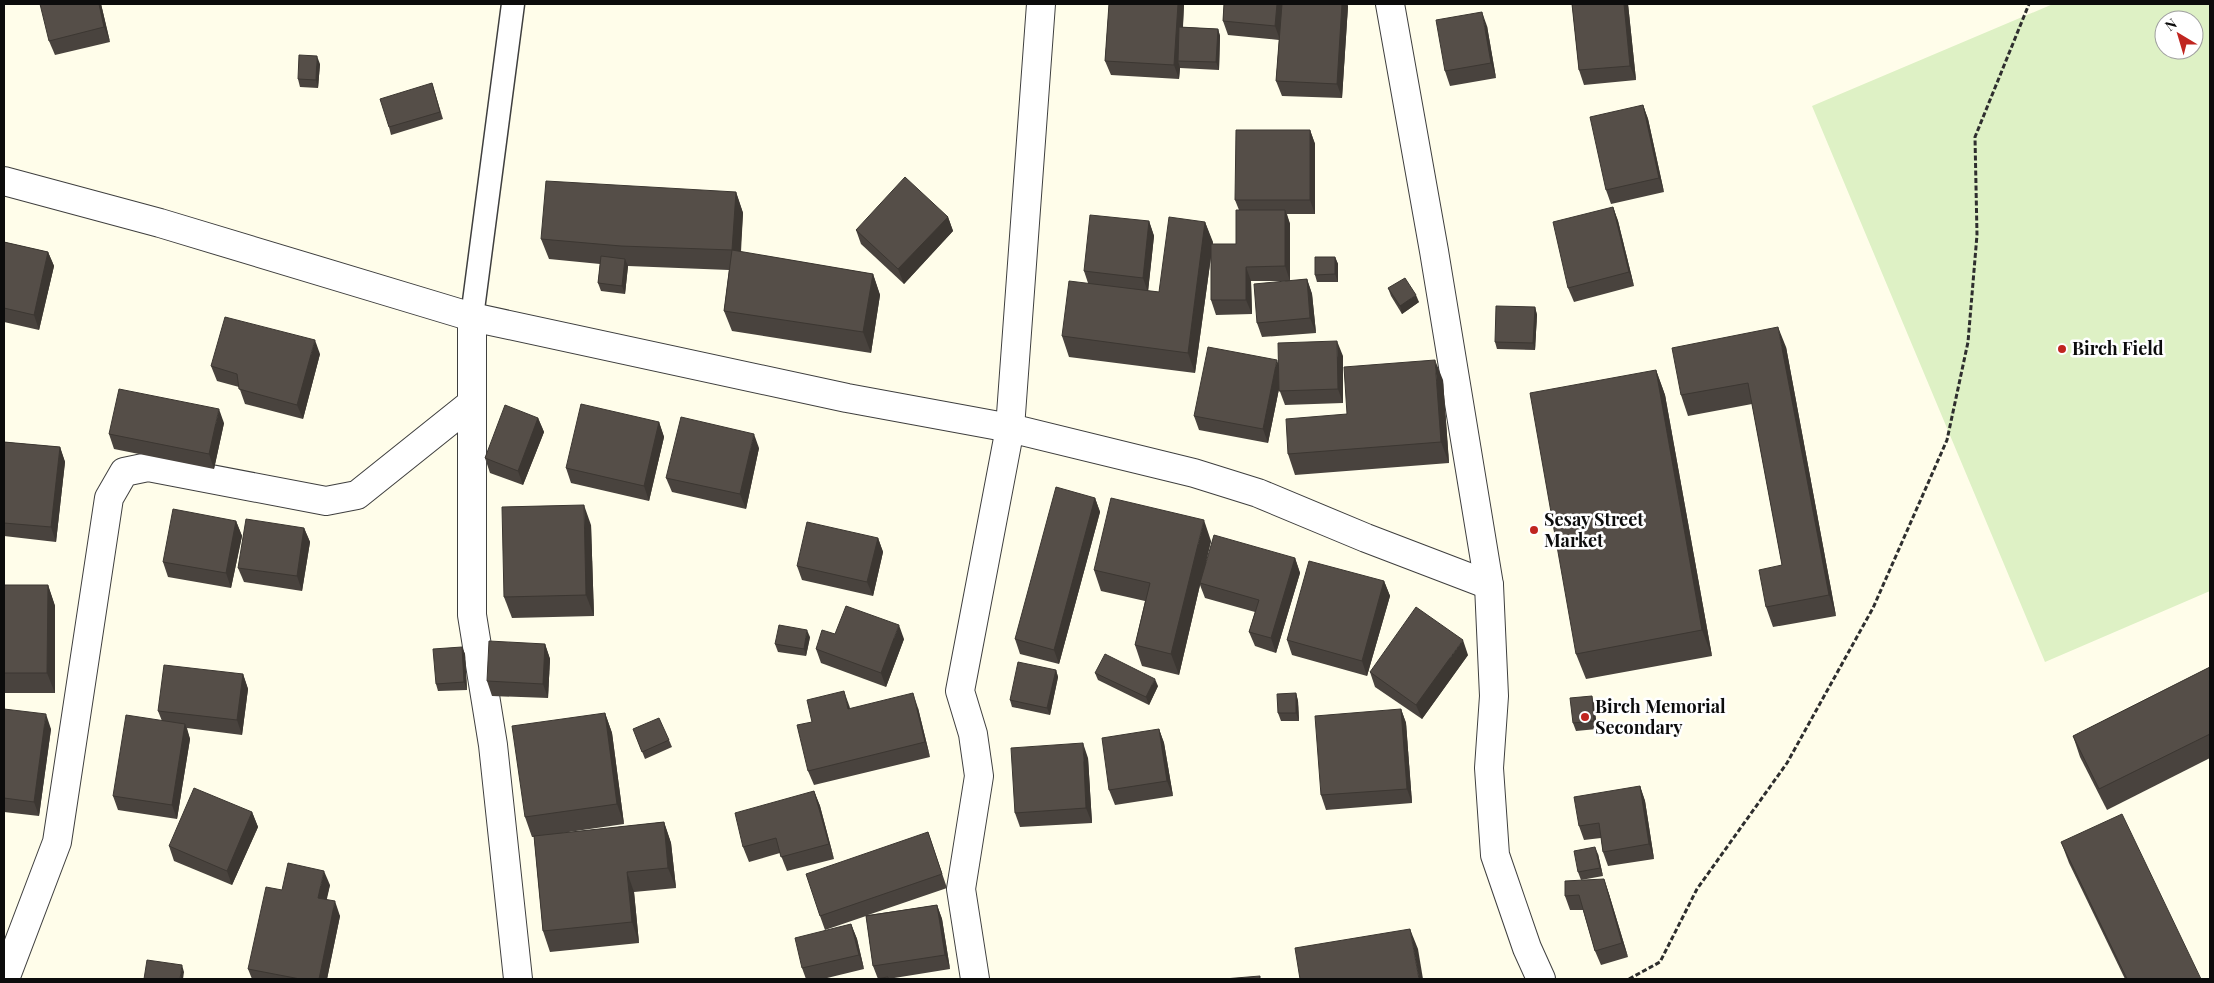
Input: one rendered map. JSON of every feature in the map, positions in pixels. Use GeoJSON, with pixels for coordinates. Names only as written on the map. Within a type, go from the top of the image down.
{"type":"FeatureCollection","features":[{"type":"Feature","properties":{"kind":"street"},"geometry":{"type":"LineString","coordinates":[[975,979],[961,889],[979,776],[973,734],[960,690],[1010,428],[1041,4]]}},
{"type":"Feature","properties":{"kind":"street"},"geometry":{"type":"LineString","coordinates":[[1390,4],[1434,251],[1489,585],[1494,696],[1490,768],[1495,855],[1527,948],[1541,979]]}},
{"type":"Feature","properties":{"kind":"street"},"geometry":{"type":"LineString","coordinates":[[4,181],[160,223],[472,317],[847,398],[1010,428],[1194,473],[1258,493],[1366,538],[1489,585]]}},
{"type":"Feature","properties":{"kind":"street"},"geometry":{"type":"LineString","coordinates":[[472,317],[472,615],[493,745],[518,979]]}},
{"type":"Feature","properties":{"kind":"street"},"geometry":{"type":"LineString","coordinates":[[5,979],[56,842],[109,498],[124,472],[148,467],[326,501],[357,495],[472,402]]}},
{"type":"Feature","properties":{"kind":"lane"},"geometry":{"type":"LineString","coordinates":[[472,317],[513,4]]}},
{"type":"Feature","properties":{"kind":"path"},"geometry":{"type":"LineString","coordinates":[[1629,979],[1660,962],[1697,889],[1787,763],[1873,608],[1948,440],[1968,342],[1977,235],[1975,137],[2029,4]]}},
{"type":"Feature","properties":{"kind":"green space","name":"Birch Field"},"geometry":{"type":"Polygon","coordinates":[[[2053,4],[2210,4],[2210,591],[2045,662],[1812,106],[2053,4]]]}},
{"type":"Feature","properties":{"kind":"building"},"geometry":{"type":"Polygon","coordinates":[[[40,4],[99,4],[104,27],[49,41],[40,4]]]}},
{"type":"Feature","properties":{"kind":"building"},"geometry":{"type":"Polygon","coordinates":[[[1109,4],[1178,4],[1174,65],[1105,61],[1109,4]]]}},
{"type":"Feature","properties":{"kind":"building"},"geometry":{"type":"Polygon","coordinates":[[[1224,4],[1277,4],[1275,26],[1223,21],[1224,4]]]}},
{"type":"Feature","properties":{"kind":"building"},"geometry":{"type":"Polygon","coordinates":[[[1282,4],[1342,4],[1337,84],[1276,81],[1282,4]]]}},
{"type":"Feature","properties":{"kind":"building"},"geometry":{"type":"Polygon","coordinates":[[[1572,4],[1624,4],[1630,66],[1579,70],[1572,4]]]}},
{"type":"Feature","properties":{"kind":"building"},"geometry":{"type":"Polygon","coordinates":[[[1482,12],[1491,63],[1445,71],[1436,20],[1482,12]]]}},
{"type":"Feature","properties":{"kind":"building"},"geometry":{"type":"Polygon","coordinates":[[[1179,27],[1218,29],[1216,62],[1178,61],[1179,27]]]}},
{"type":"Feature","properties":{"kind":"building"},"geometry":{"type":"Polygon","coordinates":[[[299,55],[317,56],[316,80],[298,79],[299,55]]]}},
{"type":"Feature","properties":{"kind":"building"},"geometry":{"type":"Polygon","coordinates":[[[432,83],[440,112],[389,127],[380,99],[432,83]]]}},
{"type":"Feature","properties":{"kind":"building"},"geometry":{"type":"Polygon","coordinates":[[[1643,105],[1659,178],[1606,190],[1590,117],[1643,105]]]}},
{"type":"Feature","properties":{"kind":"building"},"geometry":{"type":"Polygon","coordinates":[[[1236,130],[1310,130],[1310,200],[1235,200],[1236,130]]]}},
{"type":"Feature","properties":{"kind":"building"},"geometry":{"type":"Polygon","coordinates":[[[905,177],[948,217],[898,269],[856,230],[905,177]]]}},
{"type":"Feature","properties":{"kind":"building"},"geometry":{"type":"Polygon","coordinates":[[[546,181],[736,192],[732,250],[621,246],[541,239],[546,181]]]}},
{"type":"Feature","properties":{"kind":"building"},"geometry":{"type":"Polygon","coordinates":[[[1613,207],[1629,272],[1568,288],[1553,222],[1613,207]]]}},
{"type":"Feature","properties":{"kind":"building"},"geometry":{"type":"Polygon","coordinates":[[[1236,210],[1285,210],[1285,266],[1246,267],[1246,300],[1211,300],[1211,244],[1236,244],[1236,210]]]}},
{"type":"Feature","properties":{"kind":"building"},"geometry":{"type":"Polygon","coordinates":[[[1090,215],[1149,221],[1143,278],[1084,271],[1090,215]]]}},
{"type":"Feature","properties":{"kind":"building"},"geometry":{"type":"Polygon","coordinates":[[[1169,217],[1205,222],[1188,353],[1062,336],[1069,281],[1159,292],[1169,217]]]}},
{"type":"Feature","properties":{"kind":"building"},"geometry":{"type":"Polygon","coordinates":[[[4,242],[48,252],[34,315],[4,308],[4,242]]]}},
{"type":"Feature","properties":{"kind":"building"},"geometry":{"type":"Polygon","coordinates":[[[732,250],[873,274],[863,332],[724,311],[732,250]]]}},
{"type":"Feature","properties":{"kind":"building"},"geometry":{"type":"Polygon","coordinates":[[[601,256],[625,259],[622,286],[598,283],[601,256]]]}},
{"type":"Feature","properties":{"kind":"building"},"geometry":{"type":"Polygon","coordinates":[[[1315,257],[1335,257],[1335,274],[1315,275],[1315,257]]]}},
{"type":"Feature","properties":{"kind":"building"},"geometry":{"type":"Polygon","coordinates":[[[1405,278],[1416,295],[1400,306],[1388,288],[1405,278]]]}},
{"type":"Feature","properties":{"kind":"building"},"geometry":{"type":"Polygon","coordinates":[[[1307,279],[1310,318],[1257,323],[1254,284],[1307,279]]]}},
{"type":"Feature","properties":{"kind":"building"},"geometry":{"type":"Polygon","coordinates":[[[1496,306],[1535,307],[1533,343],[1495,342],[1496,306]]]}},
{"type":"Feature","properties":{"kind":"building"},"geometry":{"type":"Polygon","coordinates":[[[225,317],[315,340],[297,405],[239,389],[237,374],[211,366],[225,317]]]}},
{"type":"Feature","properties":{"kind":"building"},"geometry":{"type":"Polygon","coordinates":[[[1778,327],[1829,595],[1766,607],[1759,570],[1782,565],[1748,383],[1681,395],[1672,348],[1778,327]]]}},
{"type":"Feature","properties":{"kind":"building"},"geometry":{"type":"Polygon","coordinates":[[[1337,341],[1338,389],[1279,391],[1278,343],[1337,341]]]}},
{"type":"Feature","properties":{"kind":"building"},"geometry":{"type":"Polygon","coordinates":[[[1208,347],[1277,360],[1263,429],[1194,416],[1208,347]]]}},
{"type":"Feature","properties":{"kind":"building"},"geometry":{"type":"Polygon","coordinates":[[[1435,360],[1441,442],[1288,454],[1286,419],[1347,414],[1344,367],[1435,360]]]}},
{"type":"Feature","properties":{"kind":"building"},"geometry":{"type":"Polygon","coordinates":[[[1656,370],[1702,630],[1576,654],[1530,393],[1656,370]]]}},
{"type":"Feature","properties":{"kind":"building"},"geometry":{"type":"Polygon","coordinates":[[[119,389],[219,409],[209,454],[109,434],[119,389]]]}},
{"type":"Feature","properties":{"kind":"building"},"geometry":{"type":"Polygon","coordinates":[[[581,404],[659,422],[644,486],[566,468],[581,404]]]}},
{"type":"Feature","properties":{"kind":"building"},"geometry":{"type":"Polygon","coordinates":[[[505,405],[538,418],[518,471],[485,458],[505,405]]]}},
{"type":"Feature","properties":{"kind":"building"},"geometry":{"type":"Polygon","coordinates":[[[681,417],[754,434],[740,494],[666,478],[681,417]]]}},
{"type":"Feature","properties":{"kind":"building"},"geometry":{"type":"Polygon","coordinates":[[[4,442],[60,447],[51,527],[4,523],[4,442]]]}},
{"type":"Feature","properties":{"kind":"building"},"geometry":{"type":"Polygon","coordinates":[[[1056,487],[1095,498],[1054,650],[1015,639],[1056,487]]]}},
{"type":"Feature","properties":{"kind":"building"},"geometry":{"type":"Polygon","coordinates":[[[1111,498],[1204,520],[1171,654],[1135,645],[1150,583],[1094,570],[1111,498]]]}},
{"type":"Feature","properties":{"kind":"building"},"geometry":{"type":"Polygon","coordinates":[[[584,505],[586,595],[504,597],[502,507],[584,505]]]}},
{"type":"Feature","properties":{"kind":"building"},"geometry":{"type":"Polygon","coordinates":[[[173,509],[236,521],[226,573],[163,562],[173,509]]]}},
{"type":"Feature","properties":{"kind":"building"},"geometry":{"type":"Polygon","coordinates":[[[246,519],[304,528],[297,576],[238,568],[246,519]]]}},
{"type":"Feature","properties":{"kind":"building"},"geometry":{"type":"Polygon","coordinates":[[[807,522],[878,538],[867,582],[797,566],[807,522]]]}},
{"type":"Feature","properties":{"kind":"building"},"geometry":{"type":"Polygon","coordinates":[[[1214,535],[1295,558],[1271,638],[1249,632],[1259,600],[1200,583],[1214,535]]]}},
{"type":"Feature","properties":{"kind":"building"},"geometry":{"type":"Polygon","coordinates":[[[1309,561],[1384,581],[1362,661],[1287,640],[1309,561]]]}},
{"type":"Feature","properties":{"kind":"building"},"geometry":{"type":"Polygon","coordinates":[[[4,585],[48,585],[47,673],[4,673],[4,585]]]}},
{"type":"Feature","properties":{"kind":"building"},"geometry":{"type":"Polygon","coordinates":[[[846,606],[899,625],[881,673],[816,649],[822,630],[835,634],[846,606]]]}},
{"type":"Feature","properties":{"kind":"building"},"geometry":{"type":"Polygon","coordinates":[[[1416,607],[1463,640],[1416,705],[1370,672],[1416,607]]]}},
{"type":"Feature","properties":{"kind":"building"},"geometry":{"type":"Polygon","coordinates":[[[779,625],[807,630],[804,649],[775,644],[779,625]]]}},
{"type":"Feature","properties":{"kind":"building"},"geometry":{"type":"Polygon","coordinates":[[[489,641],[545,644],[543,684],[487,681],[489,641]]]}},
{"type":"Feature","properties":{"kind":"building"},"geometry":{"type":"Polygon","coordinates":[[[462,647],[464,682],[436,684],[433,649],[462,647]]]}},
{"type":"Feature","properties":{"kind":"building"},"geometry":{"type":"Polygon","coordinates":[[[1105,654],[1155,679],[1146,697],[1095,673],[1105,654]]]}},
{"type":"Feature","properties":{"kind":"building"},"geometry":{"type":"Polygon","coordinates":[[[1018,662],[1056,670],[1047,708],[1010,700],[1018,662]]]}},
{"type":"Feature","properties":{"kind":"building"},"geometry":{"type":"Polygon","coordinates":[[[164,665],[243,674],[237,720],[158,711],[164,665]]]}},
{"type":"Feature","properties":{"kind":"building"},"geometry":{"type":"Polygon","coordinates":[[[2210,667],[2210,734],[2099,789],[2073,736],[2210,667]]]}},
{"type":"Feature","properties":{"kind":"building"},"geometry":{"type":"Polygon","coordinates":[[[844,691],[848,709],[913,693],[925,742],[808,771],[797,725],[812,722],[807,700],[844,691]]]}},
{"type":"Feature","properties":{"kind":"building"},"geometry":{"type":"Polygon","coordinates":[[[1296,693],[1296,713],[1278,713],[1277,694],[1296,693]]]}},
{"type":"Feature","properties":{"kind":"building","name":"Birch Memorial Secondary"},"geometry":{"type":"Polygon","coordinates":[[[1592,696],[1594,721],[1573,723],[1570,698],[1592,696]]]}},
{"type":"Feature","properties":{"kind":"building"},"geometry":{"type":"Polygon","coordinates":[[[4,709],[46,714],[34,802],[4,798],[4,709]]]}},
{"type":"Feature","properties":{"kind":"building"},"geometry":{"type":"Polygon","coordinates":[[[1401,709],[1407,789],[1321,795],[1315,716],[1401,709]]]}},
{"type":"Feature","properties":{"kind":"building"},"geometry":{"type":"Polygon","coordinates":[[[605,713],[617,804],[525,817],[512,726],[605,713]]]}},
{"type":"Feature","properties":{"kind":"building"},"geometry":{"type":"Polygon","coordinates":[[[126,715],[185,724],[172,805],[113,796],[126,715]]]}},
{"type":"Feature","properties":{"kind":"building"},"geometry":{"type":"Polygon","coordinates":[[[659,718],[669,740],[642,752],[633,729],[659,718]]]}},
{"type":"Feature","properties":{"kind":"building"},"geometry":{"type":"Polygon","coordinates":[[[1159,729],[1167,781],[1109,790],[1102,738],[1159,729]]]}},
{"type":"Feature","properties":{"kind":"building"},"geometry":{"type":"Polygon","coordinates":[[[1083,743],[1086,808],[1015,813],[1011,748],[1083,743]]]}},
{"type":"Feature","properties":{"kind":"building"},"geometry":{"type":"Polygon","coordinates":[[[1640,786],[1649,844],[1603,852],[1599,823],[1579,826],[1574,797],[1640,786]]]}},
{"type":"Feature","properties":{"kind":"building"},"geometry":{"type":"Polygon","coordinates":[[[194,788],[252,812],[227,871],[169,846],[194,788]]]}},
{"type":"Feature","properties":{"kind":"building"},"geometry":{"type":"Polygon","coordinates":[[[814,791],[829,844],[781,857],[776,838],[743,847],[735,813],[814,791]]]}},
{"type":"Feature","properties":{"kind":"building"},"geometry":{"type":"Polygon","coordinates":[[[2122,814],[2201,979],[2127,979],[2061,842],[2122,814]]]}},
{"type":"Feature","properties":{"kind":"building"},"geometry":{"type":"Polygon","coordinates":[[[664,822],[668,868],[627,872],[632,922],[543,931],[534,836],[664,822]]]}},
{"type":"Feature","properties":{"kind":"building"},"geometry":{"type":"Polygon","coordinates":[[[928,832],[942,874],[820,916],[806,874],[928,832]]]}},
{"type":"Feature","properties":{"kind":"building"},"geometry":{"type":"Polygon","coordinates":[[[1595,847],[1600,868],[1578,872],[1574,851],[1595,847]]]}},
{"type":"Feature","properties":{"kind":"building"},"geometry":{"type":"Polygon","coordinates":[[[288,863],[324,871],[318,898],[335,901],[319,979],[300,979],[248,969],[266,887],[282,890],[288,863]]]}},
{"type":"Feature","properties":{"kind":"building"},"geometry":{"type":"Polygon","coordinates":[[[1604,879],[1622,943],[1595,951],[1579,895],[1565,896],[1565,881],[1604,879]]]}},
{"type":"Feature","properties":{"kind":"building"},"geometry":{"type":"Polygon","coordinates":[[[937,905],[945,955],[873,966],[866,916],[937,905]]]}},
{"type":"Feature","properties":{"kind":"building"},"geometry":{"type":"Polygon","coordinates":[[[851,924],[859,955],[802,968],[795,938],[851,924]]]}},
{"type":"Feature","properties":{"kind":"building"},"geometry":{"type":"Polygon","coordinates":[[[1410,929],[1419,979],[1300,979],[1295,948],[1410,929]]]}},
{"type":"Feature","properties":{"kind":"building"},"geometry":{"type":"Polygon","coordinates":[[[147,960],[182,965],[180,979],[144,979],[147,960]]]}},
{"type":"Feature","properties":{"kind":"building"},"geometry":{"type":"Polygon","coordinates":[[[1260,976],[1260,979],[1224,979],[1260,976]]]}},
{"type":"Feature","properties":{"kind":"place","name":"Birch Field"},"geometry":{"type":"Point","coordinates":[2062,349]}},
{"type":"Feature","properties":{"kind":"place","name":"Sesay Street Market"},"geometry":{"type":"Point","coordinates":[1534,530]}},
{"type":"Feature","properties":{"kind":"place","name":"Birch Memorial Secondary"},"geometry":{"type":"Point","coordinates":[1585,717]}}]}
